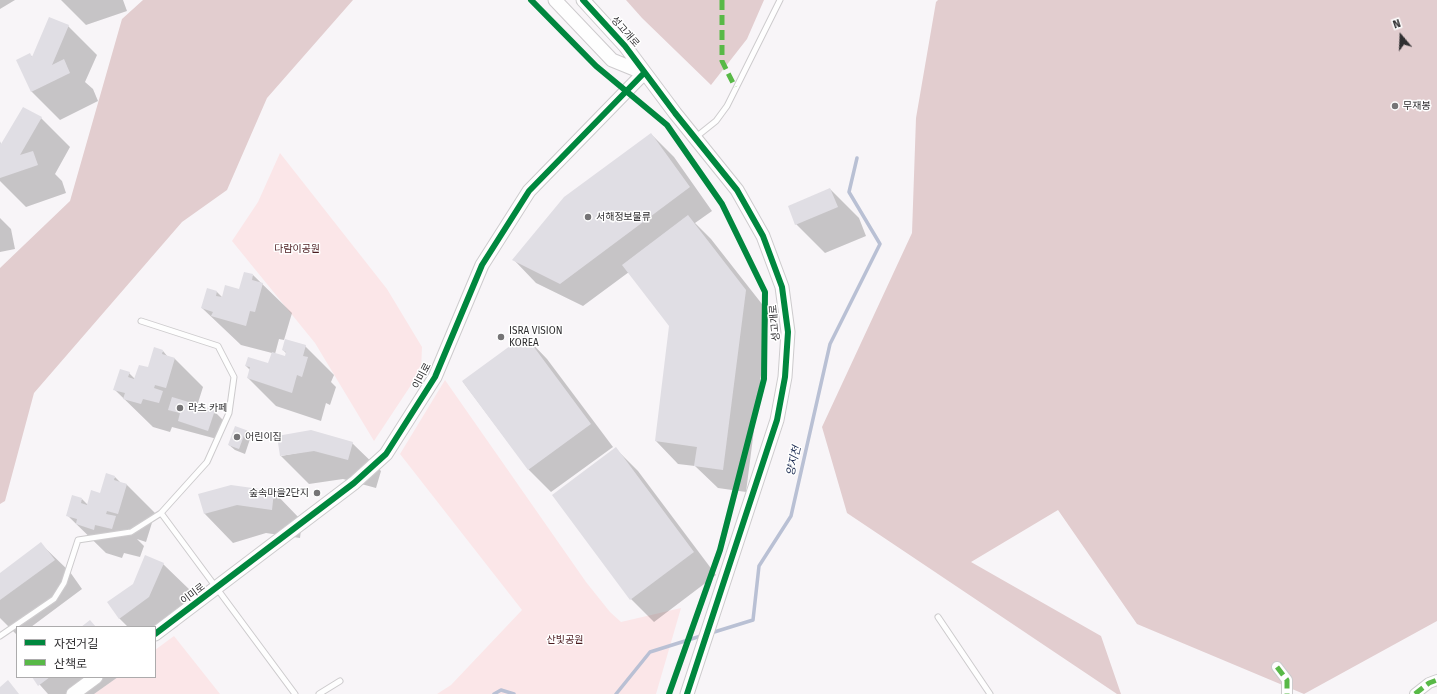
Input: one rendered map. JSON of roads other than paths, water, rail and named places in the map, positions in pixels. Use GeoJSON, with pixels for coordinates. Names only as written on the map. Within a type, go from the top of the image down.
{"type":"FeatureCollection","features":[{"type":"Feature","properties":{"kind":"street","name":"성고개로"},"geometry":{"type":"LineString","coordinates":[[555,0],[612,60],[644,73]]}},
{"type":"Feature","properties":{"kind":"street","name":"성고개로"},"geometry":{"type":"LineString","coordinates":[[583,0],[625,46],[644,73],[695,138],[738,190],[763,236],[782,287],[788,332],[785,378],[777,420],[687,694]]}},
{"type":"Feature","properties":{"kind":"street","name":"이미로"},"geometry":{"type":"LineString","coordinates":[[156,633],[354,483],[386,454],[435,377],[482,265],[529,191],[644,73]]}},
{"type":"Feature","properties":{"kind":"street"},"geometry":{"type":"LineString","coordinates":[[1277,667],[1287,680],[1287,694]]}},
{"type":"Feature","properties":{"kind":"street"},"geometry":{"type":"LineString","coordinates":[[73,694],[95,678]]}},
{"type":"Feature","properties":{"kind":"street"},"geometry":{"type":"LineString","coordinates":[[1415,694],[1429,683],[1437,680]]}},
{"type":"Feature","properties":{"kind":"lane"},"geometry":{"type":"LineString","coordinates":[[695,138],[716,121],[727,106],[780,0]]}},
{"type":"Feature","properties":{"kind":"lane"},"geometry":{"type":"LineString","coordinates":[[0,636],[54,599],[64,583],[78,540],[131,532],[162,513],[207,462],[229,413],[234,377],[218,346],[141,321]]}},
{"type":"Feature","properties":{"kind":"lane"},"geometry":{"type":"LineString","coordinates":[[162,513],[295,694]]}},
{"type":"Feature","properties":{"kind":"lane"},"geometry":{"type":"LineString","coordinates":[[938,617],[990,694]]}},
{"type":"Feature","properties":{"kind":"lane"},"geometry":{"type":"LineString","coordinates":[[319,694],[340,681]]}},
{"type":"Feature","properties":{"kind":"waterway","name":"양지천"},"geometry":{"type":"LineString","coordinates":[[711,633],[753,620],[759,566],[791,516],[830,344],[880,244],[849,192],[857,158]]}},
{"type":"Feature","properties":{"kind":"waterway","name":"양지천"},"geometry":{"type":"LineString","coordinates":[[616,694],[650,652],[704,635]]}},
{"type":"Feature","properties":{"kind":"waterway","name":"양지천"},"geometry":{"type":"LineString","coordinates":[[494,694],[501,690],[514,694]]}},
{"type":"Feature","properties":{"kind":"place","name":"무재봉"},"geometry":{"type":"Point","coordinates":[1395,106]}},
{"type":"Feature","properties":{"kind":"place","name":"서해정보물류"},"geometry":{"type":"Point","coordinates":[588,217]}},
{"type":"Feature","properties":{"kind":"place","name":"ISRA VISION KOREA"},"geometry":{"type":"Point","coordinates":[501,337]}},
{"type":"Feature","properties":{"kind":"place","name":"라츠 카페"},"geometry":{"type":"Point","coordinates":[180,408]}},
{"type":"Feature","properties":{"kind":"place","name":"어린이집"},"geometry":{"type":"Point","coordinates":[237,437]}},
{"type":"Feature","properties":{"kind":"place","name":"숲속마을2단지"},"geometry":{"type":"Point","coordinates":[317,493]}},
{"type":"Feature","properties":{"kind":"park label","name":"다람이공원"},"geometry":{"type":"Point","coordinates":[297,249]}},
{"type":"Feature","properties":{"kind":"park label","name":"산빛공원"},"geometry":{"type":"Point","coordinates":[565,640]}}]}
